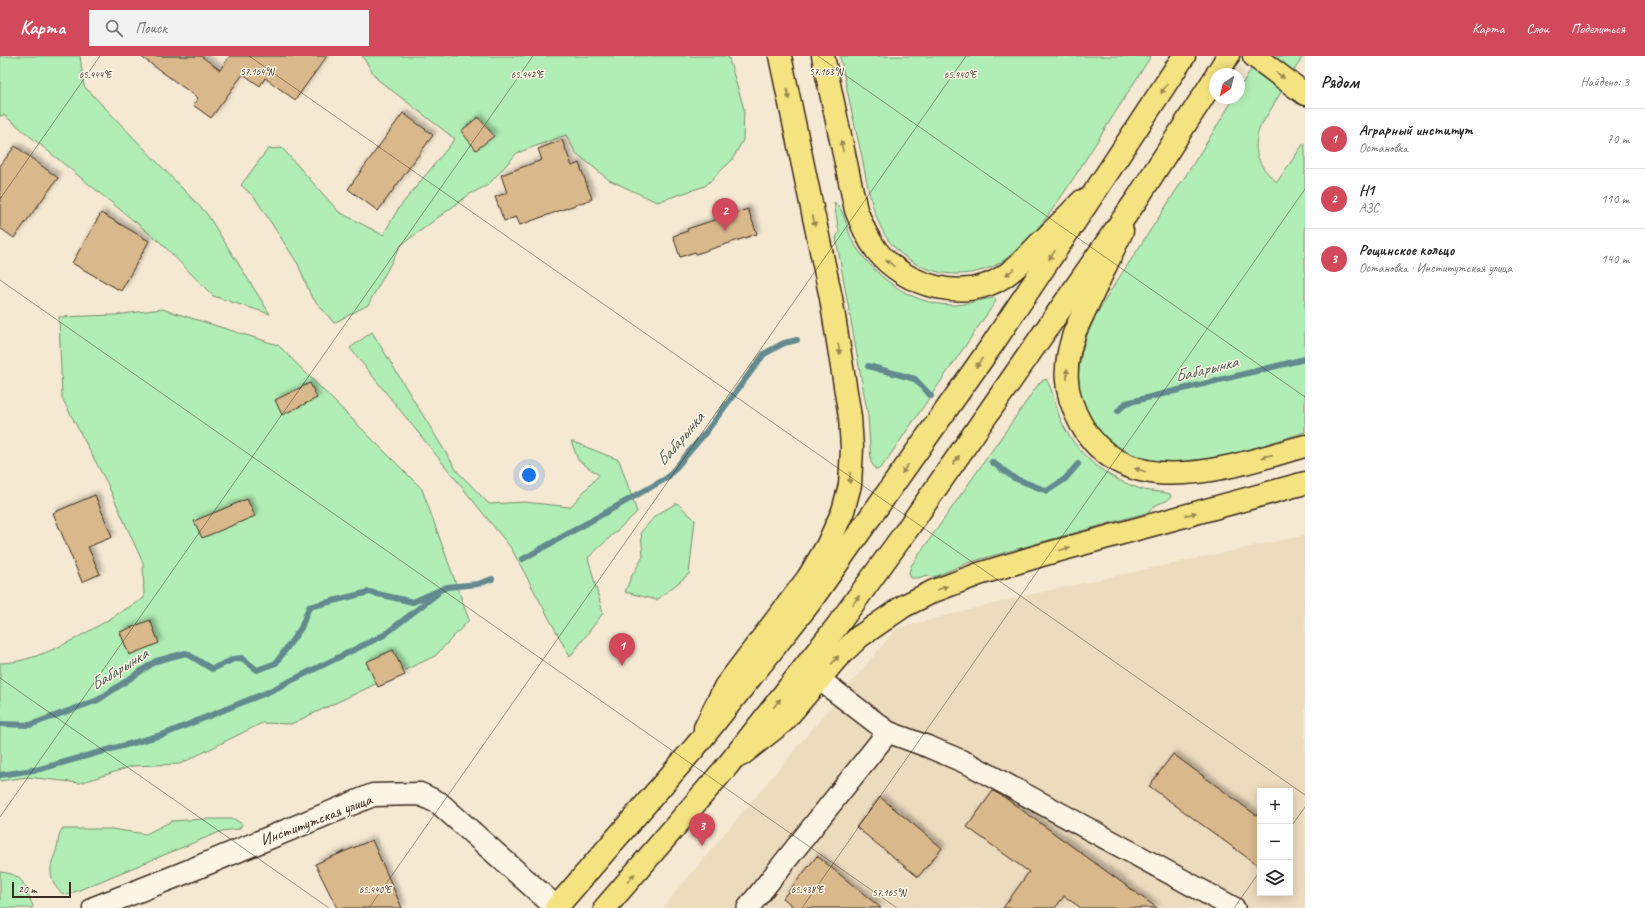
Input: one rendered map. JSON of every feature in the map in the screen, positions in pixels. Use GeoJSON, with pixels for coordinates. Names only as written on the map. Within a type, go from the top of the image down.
{"type":"FeatureCollection","features":[{"type":"Feature","properties":{"kind":"main road"},"geometry":{"type":"LineString","coordinates":[[696,746],[725,687],[808,578],[827,546],[843,510],[850,485],[852,448],[850,417],[831,298],[780,56]]}},
{"type":"Feature","properties":{"kind":"main road"},"geometry":{"type":"LineString","coordinates":[[823,56],[856,210],[865,233],[877,252],[892,266],[907,276],[928,286],[949,289],[969,288],[988,285],[1003,277],[1021,263],[1106,175]]}},
{"type":"Feature","properties":{"kind":"main road"},"geometry":{"type":"LineString","coordinates":[[556,908],[696,746],[808,605],[992,345],[1184,56]]}},
{"type":"Feature","properties":{"kind":"main road"},"geometry":{"type":"LineString","coordinates":[[1221,68],[1228,56]]}},
{"type":"Feature","properties":{"kind":"main road"},"geometry":{"type":"LineString","coordinates":[[1254,56],[1305,94]]}},
{"type":"Feature","properties":{"kind":"main road"},"geometry":{"type":"LineString","coordinates":[[606,908],[728,765],[838,626],[900,540],[1137,199],[1209,87]]}},
{"type":"Feature","properties":{"kind":"main road"},"geometry":{"type":"LineString","coordinates":[[1137,199],[1075,331],[1069,348],[1066,365],[1066,383],[1072,404],[1084,429],[1094,443],[1109,456],[1125,465],[1146,472],[1165,474],[1188,474],[1220,469],[1305,446]]}},
{"type":"Feature","properties":{"kind":"main road"},"geometry":{"type":"LineString","coordinates":[[728,765],[784,721],[836,658],[859,636],[904,606],[934,591],[979,574],[1035,557],[1305,483]]}},
{"type":"Feature","properties":{"kind":"street"},"geometry":{"type":"LineString","coordinates":[[819,679],[888,732],[969,764],[1234,908]]}},
{"type":"Feature","properties":{"kind":"street"},"geometry":{"type":"LineString","coordinates":[[748,908],[888,732]]}},
{"type":"Feature","properties":{"kind":"street","name":"Институтская улица"},"geometry":{"type":"LineString","coordinates":[[94,908],[373,796],[420,794],[439,803],[556,908]]}},
{"type":"Feature","properties":{"kind":"shaded area"},"geometry":{"type":"Polygon","coordinates":[[[1305,535],[1305,908],[662,908],[897,628],[1028,595],[1305,535]]]}},
{"type":"Feature","properties":{"kind":"green space"},"geometry":{"type":"Polygon","coordinates":[[[0,56],[80,56],[84,86],[207,214],[270,314],[213,296],[161,243],[4,115],[0,116],[0,56]]]}},
{"type":"Feature","properties":{"kind":"green space"},"geometry":{"type":"Polygon","coordinates":[[[362,56],[728,56],[744,109],[743,140],[732,160],[705,186],[657,202],[609,180],[576,153],[566,135],[517,153],[488,185],[470,194],[401,245],[368,305],[334,323],[311,296],[298,264],[255,198],[241,185],[268,149],[282,148],[339,212],[383,235],[398,209],[455,139],[377,79],[362,56]]]}},
{"type":"Feature","properties":{"kind":"green space"},"geometry":{"type":"Polygon","coordinates":[[[840,56],[1151,56],[1063,194],[1037,230],[1007,258],[992,267],[972,273],[958,274],[930,270],[908,259],[895,248],[880,226],[870,197],[840,56]]]}},
{"type":"Feature","properties":{"kind":"green space"},"geometry":{"type":"Polygon","coordinates":[[[1259,56],[1303,56],[1260,127],[1257,136],[1256,151],[1265,170],[1277,182],[1304,143],[1305,144],[1305,432],[1255,448],[1202,460],[1175,462],[1150,459],[1126,451],[1104,435],[1092,421],[1084,405],[1079,387],[1079,369],[1082,352],[1087,336],[1102,305],[1230,104],[1245,104],[1245,79],[1259,56]]]}},
{"type":"Feature","properties":{"kind":"green space"},"geometry":{"type":"Polygon","coordinates":[[[834,202],[841,209],[852,240],[860,253],[881,276],[907,294],[937,304],[958,305],[995,298],[996,301],[884,464],[876,470],[871,462],[868,416],[836,238],[839,232],[834,202]]]}},
{"type":"Feature","properties":{"kind":"green space"},"geometry":{"type":"Polygon","coordinates":[[[162,309],[278,345],[422,489],[469,620],[435,656],[291,724],[262,723],[180,764],[133,766],[80,783],[27,777],[0,781],[0,663],[18,661],[36,656],[55,648],[93,629],[144,598],[143,563],[107,483],[62,398],[59,317],[115,315],[162,309]]]}},
{"type":"Feature","properties":{"kind":"green space"},"geometry":{"type":"Polygon","coordinates":[[[372,332],[457,471],[489,504],[525,502],[570,507],[599,475],[578,460],[571,441],[619,460],[637,512],[588,558],[603,613],[570,657],[511,548],[350,348],[372,332]]]}},
{"type":"Feature","properties":{"kind":"green space"},"geometry":{"type":"Polygon","coordinates":[[[1046,379],[1051,388],[1063,425],[1078,448],[1096,466],[1119,480],[1131,485],[1144,490],[1164,492],[1170,494],[1171,497],[1152,508],[1149,512],[967,563],[934,577],[927,575],[918,578],[911,578],[909,573],[911,566],[1040,382],[1046,379]]]}},
{"type":"Feature","properties":{"kind":"green space"},"geometry":{"type":"Polygon","coordinates":[[[677,503],[695,520],[689,574],[657,600],[625,592],[631,577],[643,557],[641,532],[656,515],[677,503]]]}},
{"type":"Feature","properties":{"kind":"green space"},"geometry":{"type":"Polygon","coordinates":[[[234,819],[242,824],[239,829],[222,831],[67,895],[63,894],[54,884],[51,865],[62,829],[111,829],[146,834],[172,821],[234,819]]]}},
{"type":"Feature","properties":{"kind":"green space"},"geometry":{"type":"Polygon","coordinates":[[[0,872],[8,873],[19,878],[25,887],[33,906],[32,908],[0,908],[0,872]]]}},
{"type":"Feature","properties":{"kind":"building"},"geometry":{"type":"Polygon","coordinates":[[[140,56],[201,56],[220,70],[230,56],[327,56],[295,100],[265,78],[260,86],[243,74],[211,118],[193,105],[198,98],[140,56]]]}},
{"type":"Feature","properties":{"kind":"building"},"geometry":{"type":"Polygon","coordinates":[[[403,113],[433,135],[378,211],[348,189],[403,113]]]}},
{"type":"Feature","properties":{"kind":"building"},"geometry":{"type":"Polygon","coordinates":[[[478,117],[494,136],[476,150],[461,131],[478,117]]]}},
{"type":"Feature","properties":{"kind":"building"},"geometry":{"type":"Polygon","coordinates":[[[562,140],[572,166],[579,163],[592,199],[520,225],[516,217],[504,221],[495,197],[507,193],[501,175],[542,160],[538,149],[562,140]]]}},
{"type":"Feature","properties":{"kind":"building"},"geometry":{"type":"Polygon","coordinates":[[[15,146],[58,178],[14,238],[0,228],[0,166],[15,146]]]}},
{"type":"Feature","properties":{"kind":"building"},"geometry":{"type":"Polygon","coordinates":[[[748,209],[757,234],[696,254],[695,252],[680,257],[673,236],[688,231],[687,229],[748,209]]]}},
{"type":"Feature","properties":{"kind":"building"},"geometry":{"type":"Polygon","coordinates":[[[101,213],[149,241],[121,291],[72,263],[101,213]]]}},
{"type":"Feature","properties":{"kind":"building"},"geometry":{"type":"Polygon","coordinates":[[[310,383],[317,398],[282,415],[275,400],[310,383]]]}},
{"type":"Feature","properties":{"kind":"building"},"geometry":{"type":"Polygon","coordinates":[[[95,495],[112,537],[88,547],[100,574],[82,582],[53,513],[95,495]]]}},
{"type":"Feature","properties":{"kind":"building"},"geometry":{"type":"Polygon","coordinates":[[[247,499],[255,516],[202,538],[194,521],[247,499]]]}},
{"type":"Feature","properties":{"kind":"building"},"geometry":{"type":"Polygon","coordinates":[[[150,620],[159,643],[129,655],[120,632],[150,620]]]}},
{"type":"Feature","properties":{"kind":"building"},"geometry":{"type":"Polygon","coordinates":[[[393,650],[405,675],[378,687],[366,662],[393,650]]]}},
{"type":"Feature","properties":{"kind":"building"},"geometry":{"type":"Polygon","coordinates":[[[1173,754],[1257,816],[1257,865],[1149,786],[1173,754]]]}},
{"type":"Feature","properties":{"kind":"building"},"geometry":{"type":"Polygon","coordinates":[[[993,791],[1004,797],[1157,908],[1081,908],[1064,896],[1055,908],[1003,908],[1029,872],[967,827],[993,791]]]}},
{"type":"Feature","properties":{"kind":"building"},"geometry":{"type":"Polygon","coordinates":[[[880,797],[942,848],[918,877],[856,827],[880,797]]]}},
{"type":"Feature","properties":{"kind":"building"},"geometry":{"type":"Polygon","coordinates":[[[372,840],[402,908],[337,908],[315,864],[372,840]]]}},
{"type":"Feature","properties":{"kind":"building"},"geometry":{"type":"Polygon","coordinates":[[[817,856],[881,908],[795,908],[783,898],[817,856]]]}},
{"type":"Feature","properties":{"kind":"waterway","name":"Бабарынка"},"geometry":{"type":"LineString","coordinates":[[523,559],[667,478],[706,432],[764,354],[784,343],[797,340]]}},
{"type":"Feature","properties":{"kind":"waterway","name":"Бабарынка"},"geometry":{"type":"LineString","coordinates":[[1118,411],[1126,403],[1305,359]]}},
{"type":"Feature","properties":{"kind":"waterway","name":"Бабарынка"},"geometry":{"type":"LineString","coordinates":[[868,366],[915,379],[931,396]]}},
{"type":"Feature","properties":{"kind":"waterway","name":"Бабарынка"},"geometry":{"type":"LineString","coordinates":[[992,462],[1014,478],[1047,491],[1065,479],[1078,464]]}},
{"type":"Feature","properties":{"kind":"waterway","name":"Бабарынка"},"geometry":{"type":"LineString","coordinates":[[0,724],[30,725],[98,700],[156,661],[186,653],[212,669],[234,659],[242,658],[257,670],[276,663],[301,628],[309,607],[369,592],[413,602],[447,587],[478,584],[492,579]]}},
{"type":"Feature","properties":{"kind":"waterway"},"geometry":{"type":"LineString","coordinates":[[0,775],[40,769],[165,734],[268,692],[384,635],[437,594]]}},
{"type":"Feature","properties":{"kind":"place","name":"Н1"},"geometry":{"type":"Point","coordinates":[725,231]}},
{"type":"Feature","properties":{"kind":"place","name":"Аграрный институт"},"geometry":{"type":"Point","coordinates":[622,666]}},
{"type":"Feature","properties":{"kind":"place","name":"Рощинское кольцо"},"geometry":{"type":"Point","coordinates":[702,846]}}]}
